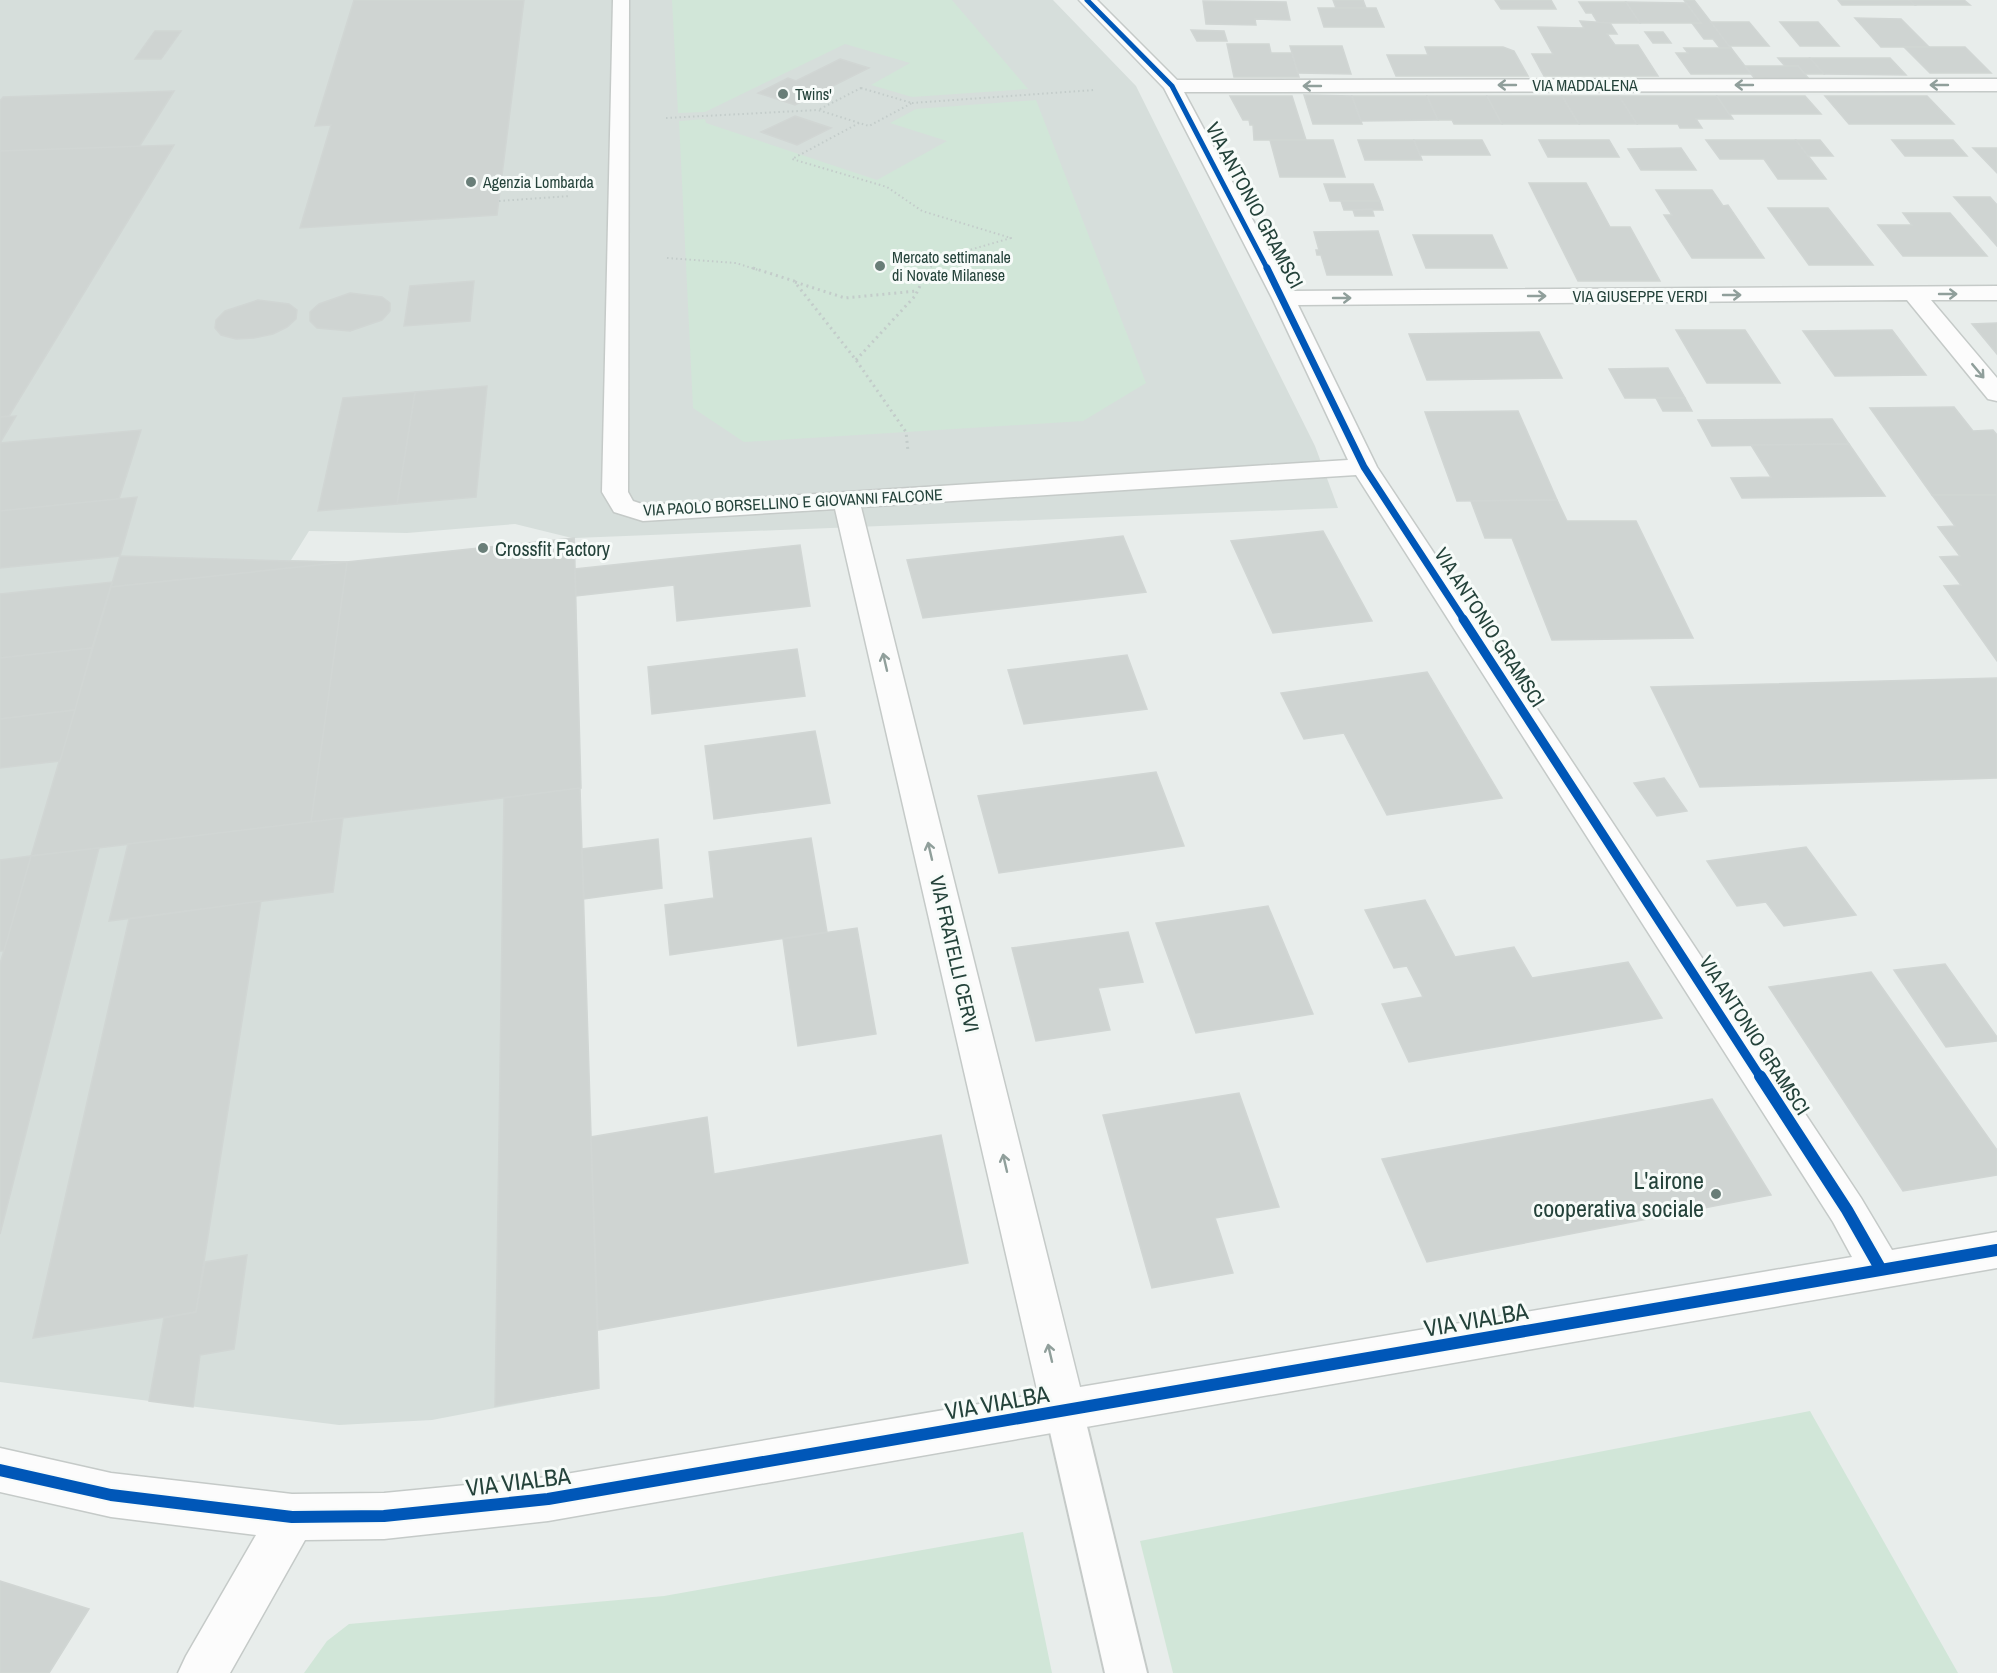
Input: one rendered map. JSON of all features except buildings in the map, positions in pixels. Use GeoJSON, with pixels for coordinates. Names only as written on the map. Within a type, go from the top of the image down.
{"type":"FeatureCollection","features":[{"type":"Feature","properties":{"kind":"street","name":"VIA PAOLO BORSELLINO E GIOVANNI FALCONE"},"geometry":{"type":"LineString","coordinates":[[621,0],[615,492],[623,506],[643,513],[1365,467]]}},
{"type":"Feature","properties":{"kind":"street","name":"VIA ANTONIO GRAMSCI"},"geometry":{"type":"LineString","coordinates":[[1087,0],[1172,86],[1283,298],[1365,467],[1847,1210],[1880,1268]]}},
{"type":"Feature","properties":{"kind":"street","name":"VIA MADDALENA"},"geometry":{"type":"LineString","coordinates":[[1172,86],[1997,85]]}},
{"type":"Feature","properties":{"kind":"street","name":"VIA GIUSEPPE VERDI"},"geometry":{"type":"LineString","coordinates":[[1283,298],[1997,293]]}},
{"type":"Feature","properties":{"kind":"street"},"geometry":{"type":"LineString","coordinates":[[1914,294],[1997,394]]}},
{"type":"Feature","properties":{"kind":"street","name":"VIA FRATELLI CERVI"},"geometry":{"type":"LineString","coordinates":[[846,499],[1064,1410]]}},
{"type":"Feature","properties":{"kind":"street","name":"VIA VIALBA"},"geometry":{"type":"LineString","coordinates":[[0,1470],[111,1495],[292,1517],[384,1516],[548,1499],[1880,1268],[1997,1250]]}},
{"type":"Feature","properties":{"kind":"street"},"geometry":{"type":"LineString","coordinates":[[203,1673],[292,1517]]}},
{"type":"Feature","properties":{"kind":"lane"},"geometry":{"type":"LineString","coordinates":[[1064,1410],[1126,1673]]}},
{"type":"Feature","properties":{"kind":"path"},"geometry":{"type":"LineString","coordinates":[[818,110],[861,88],[912,103],[1094,90]]}},
{"type":"Feature","properties":{"kind":"path"},"geometry":{"type":"LineString","coordinates":[[620,120],[818,110],[869,126],[912,103]]}},
{"type":"Feature","properties":{"kind":"path"},"geometry":{"type":"LineString","coordinates":[[856,360],[917,291],[929,268],[938,259],[1011,238],[922,210],[887,187],[792,159],[859,123]]}},
{"type":"Feature","properties":{"kind":"path"},"geometry":{"type":"LineString","coordinates":[[499,201],[619,193]]}},
{"type":"Feature","properties":{"kind":"path"},"geometry":{"type":"LineString","coordinates":[[618,258],[712,260],[736,263],[845,298],[917,291]]}},
{"type":"Feature","properties":{"kind":"path"},"geometry":{"type":"LineString","coordinates":[[794,281],[856,360],[906,432],[912,495]]}},
{"type":"Feature","properties":{"kind":"shaded area"},"geometry":{"type":"Polygon","coordinates":[[[0,0],[1053,0],[1136,86],[1315,446],[1338,508],[575,538],[580,788],[599,1388],[432,1420],[339,1425],[0,1382],[0,0]],[[515,524],[407,533],[309,531],[291,560],[347,562],[572,538],[515,524]]]}},
{"type":"Feature","properties":{"kind":"green space"},"geometry":{"type":"Polygon","coordinates":[[[672,0],[952,0],[1028,89],[912,97],[871,85],[910,63],[845,44],[705,112],[678,113],[672,0]]]}},
{"type":"Feature","properties":{"kind":"green space"},"geometry":{"type":"Polygon","coordinates":[[[1036,100],[1146,383],[1083,421],[744,442],[693,408],[679,121],[705,119],[706,123],[877,180],[947,141],[890,123],[916,109],[1036,100]]]}},
{"type":"Feature","properties":{"kind":"green space"},"geometry":{"type":"Polygon","coordinates":[[[1810,1411],[1958,1673],[1173,1673],[1140,1541],[1810,1411]]]}},
{"type":"Feature","properties":{"kind":"green space"},"geometry":{"type":"Polygon","coordinates":[[[1023,1532],[1052,1673],[304,1673],[327,1641],[349,1624],[664,1596],[1023,1532]]]}},
{"type":"Feature","properties":{"kind":"cycle path"},"geometry":{"type":"LineString","coordinates":[[1087,0],[1172,86],[1283,298],[1364,467],[1847,1210],[1880,1268]]}},
{"type":"Feature","properties":{"kind":"cycle path"},"geometry":{"type":"LineString","coordinates":[[0,1470],[111,1495],[292,1517],[384,1516],[548,1499],[1997,1250]]}},
{"type":"Feature","properties":{"kind":"place","name":"Twins'"},"geometry":{"type":"Point","coordinates":[783,94]}},
{"type":"Feature","properties":{"kind":"place","name":"Agenzia Lombarda"},"geometry":{"type":"Point","coordinates":[471,182]}},
{"type":"Feature","properties":{"kind":"place","name":"Mercato settimanale di Novate Milanese"},"geometry":{"type":"Point","coordinates":[880,266]}},
{"type":"Feature","properties":{"kind":"place","name":"Crossfit Factory"},"geometry":{"type":"Point","coordinates":[483,548]}},
{"type":"Feature","properties":{"kind":"place","name":"L'airone cooperativa sociale"},"geometry":{"type":"Point","coordinates":[1716,1194]}}]}
